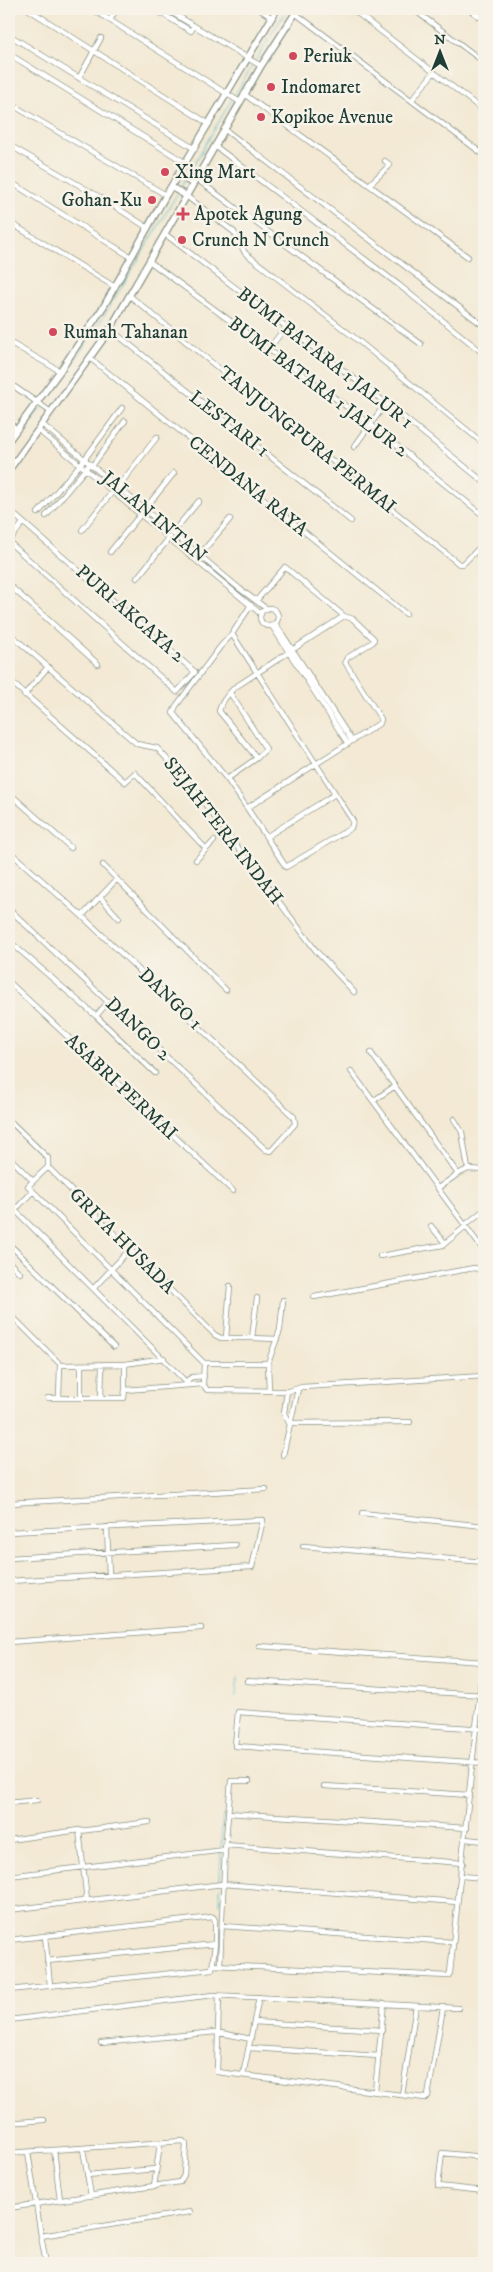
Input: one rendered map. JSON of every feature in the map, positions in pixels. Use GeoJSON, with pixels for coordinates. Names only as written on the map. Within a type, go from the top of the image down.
{"type":"FeatureCollection","features":[{"type":"Feature","properties":{"kind":"street"},"geometry":{"type":"LineString","coordinates":[[28,9],[209,124]]}},
{"type":"Feature","properties":{"kind":"street"},"geometry":{"type":"LineString","coordinates":[[92,9],[239,102]]}},
{"type":"Feature","properties":{"kind":"street"},"geometry":{"type":"LineString","coordinates":[[110,20],[117,9]]}},
{"type":"Feature","properties":{"kind":"street"},"geometry":{"type":"LineString","coordinates":[[154,9],[191,32],[194,26]]}},
{"type":"Feature","properties":{"kind":"street"},"geometry":{"type":"LineString","coordinates":[[166,9],[259,65]]}},
{"type":"Feature","properties":{"kind":"street"},"geometry":{"type":"LineString","coordinates":[[259,9],[271,17]]}},
{"type":"Feature","properties":{"kind":"street"},"geometry":{"type":"LineString","coordinates":[[9,440],[60,372],[96,319],[166,195],[174,189],[186,163],[277,9]]}},
{"type":"Feature","properties":{"kind":"street"},"geometry":{"type":"LineString","coordinates":[[352,9],[484,111]]}},
{"type":"Feature","properties":{"kind":"street"},"geometry":{"type":"LineString","coordinates":[[413,9],[484,62]]}},
{"type":"Feature","properties":{"kind":"street"},"geometry":{"type":"LineString","coordinates":[[469,9],[484,20]]}},
{"type":"Feature","properties":{"kind":"street"},"geometry":{"type":"LineString","coordinates":[[9,470],[110,329],[259,65],[297,11],[484,154]]}},
{"type":"Feature","properties":{"kind":"street"},"geometry":{"type":"LineString","coordinates":[[9,35],[195,149]]}},
{"type":"Feature","properties":{"kind":"street"},"geometry":{"type":"LineString","coordinates":[[78,78],[101,38]]}},
{"type":"Feature","properties":{"kind":"street"},"geometry":{"type":"LineString","coordinates":[[9,54],[186,163]]}},
{"type":"Feature","properties":{"kind":"street"},"geometry":{"type":"LineString","coordinates":[[412,100],[434,72]]}},
{"type":"Feature","properties":{"kind":"street"},"geometry":{"type":"LineString","coordinates":[[244,94],[468,257]]}},
{"type":"Feature","properties":{"kind":"street"},"geometry":{"type":"LineString","coordinates":[[9,103],[166,195]]}},
{"type":"Feature","properties":{"kind":"street"},"geometry":{"type":"LineString","coordinates":[[224,129],[480,323]]}},
{"type":"Feature","properties":{"kind":"street"},"geometry":{"type":"LineString","coordinates":[[9,145],[74,182],[148,228]]}},
{"type":"Feature","properties":{"kind":"street"},"geometry":{"type":"LineString","coordinates":[[215,146],[399,284],[484,354]]}},
{"type":"Feature","properties":{"kind":"street"},"geometry":{"type":"LineString","coordinates":[[385,161],[396,168]]}},
{"type":"Feature","properties":{"kind":"street"},"geometry":{"type":"LineString","coordinates":[[369,185],[390,165]]}},
{"type":"Feature","properties":{"kind":"street"},"geometry":{"type":"LineString","coordinates":[[180,176],[192,181],[421,344]]}},
{"type":"Feature","properties":{"kind":"street"},"geometry":{"type":"LineString","coordinates":[[9,182],[131,257]]}},
{"type":"Feature","properties":{"kind":"street"},"geometry":{"type":"LineString","coordinates":[[174,189],[185,195],[234,232],[245,253],[370,350],[484,444]]}},
{"type":"Feature","properties":{"kind":"street"},"geometry":{"type":"LineString","coordinates":[[9,222],[115,287]]}},
{"type":"Feature","properties":{"kind":"street","name":"BUMI BATARA 1 JALUR 1"},"geometry":{"type":"LineString","coordinates":[[165,234],[285,328],[386,403],[484,482]]}},
{"type":"Feature","properties":{"kind":"street","name":"BUMI BATARA 1 JALUR 2"},"geometry":{"type":"LineString","coordinates":[[149,261],[370,424],[484,516]]}},
{"type":"Feature","properties":{"kind":"street","name":"TANJUNGPURA PERMAI"},"geometry":{"type":"LineString","coordinates":[[130,296],[459,564],[462,564],[481,546],[484,546]]}},
{"type":"Feature","properties":{"kind":"street"},"geometry":{"type":"LineString","coordinates":[[268,350],[285,328]]}},
{"type":"Feature","properties":{"kind":"street","name":"LESTARI 1"},"geometry":{"type":"LineString","coordinates":[[110,329],[350,520]]}},
{"type":"Feature","properties":{"kind":"street"},"geometry":{"type":"LineString","coordinates":[[9,342],[60,372]]}},
{"type":"Feature","properties":{"kind":"street","name":"CENDANA RAYA"},"geometry":{"type":"LineString","coordinates":[[90,358],[406,614]]}},
{"type":"Feature","properties":{"kind":"street"},"geometry":{"type":"LineString","coordinates":[[9,383],[49,412]]}},
{"type":"Feature","properties":{"kind":"street"},"geometry":{"type":"LineString","coordinates":[[354,447],[386,403]]}},
{"type":"Feature","properties":{"kind":"street"},"geometry":{"type":"LineString","coordinates":[[38,513],[82,462],[122,408]]}},
{"type":"Feature","properties":{"kind":"street"},"geometry":{"type":"LineString","coordinates":[[46,516],[126,422]]}},
{"type":"Feature","properties":{"kind":"street"},"geometry":{"type":"LineString","coordinates":[[9,423],[17,429]]}},
{"type":"Feature","properties":{"kind":"street","name":"JALAN INTAN"},"geometry":{"type":"LineString","coordinates":[[42,424],[82,462]]}},
{"type":"Feature","properties":{"kind":"street"},"geometry":{"type":"LineString","coordinates":[[38,430],[89,466],[198,557],[261,614],[263,624],[274,624]]}},
{"type":"Feature","properties":{"kind":"street"},"geometry":{"type":"LineString","coordinates":[[82,530],[157,437]]}},
{"type":"Feature","properties":{"kind":"street"},"geometry":{"type":"LineString","coordinates":[[110,552],[174,473]]}},
{"type":"Feature","properties":{"kind":"street"},"geometry":{"type":"LineString","coordinates":[[137,578],[199,501]]}},
{"type":"Feature","properties":{"kind":"street","name":"PURI AKCAYA 2"},"geometry":{"type":"LineString","coordinates":[[9,510],[195,672],[177,692],[9,541]]}},
{"type":"Feature","properties":{"kind":"street"},"geometry":{"type":"LineString","coordinates":[[198,557],[230,519]]}},
{"type":"Feature","properties":{"kind":"street"},"geometry":{"type":"LineString","coordinates":[[9,541],[23,523]]}},
{"type":"Feature","properties":{"kind":"street","name":"JALAN INTAN"},"geometry":{"type":"LineString","coordinates":[[198,557],[267,609]]}},
{"type":"Feature","properties":{"kind":"street"},"geometry":{"type":"LineString","coordinates":[[247,808],[380,723],[382,719],[345,662],[347,658],[373,642],[374,639],[353,619],[344,616],[285,567],[256,602]]}},
{"type":"Feature","properties":{"kind":"street"},"geometry":{"type":"LineString","coordinates":[[9,585],[98,664]]}},
{"type":"Feature","properties":{"kind":"street"},"geometry":{"type":"LineString","coordinates":[[232,634],[353,821],[351,828],[286,867],[226,779],[173,714],[181,698],[228,636],[232,634],[251,605]]}},
{"type":"Feature","properties":{"kind":"street"},"geometry":{"type":"LineString","coordinates":[[261,614],[267,609],[276,612],[278,618],[274,624]]}},
{"type":"Feature","properties":{"kind":"street"},"geometry":{"type":"LineString","coordinates":[[257,758],[219,712],[230,693],[344,616]]}},
{"type":"Feature","properties":{"kind":"street"},"geometry":{"type":"LineString","coordinates":[[274,624],[350,742]]}},
{"type":"Feature","properties":{"kind":"street","name":"SEJAHTERA INDAH"},"geometry":{"type":"LineString","coordinates":[[9,633],[47,668],[137,744],[153,746],[162,752],[189,783],[316,952],[354,992]]}},
{"type":"Feature","properties":{"kind":"street"},"geometry":{"type":"LineString","coordinates":[[24,695],[47,668]]}},
{"type":"Feature","properties":{"kind":"street"},"geometry":{"type":"LineString","coordinates":[[9,680],[125,782],[135,773],[206,849]]}},
{"type":"Feature","properties":{"kind":"street"},"geometry":{"type":"LineString","coordinates":[[226,779],[257,758],[266,749],[230,693]]}},
{"type":"Feature","properties":{"kind":"street"},"geometry":{"type":"LineString","coordinates":[[9,793],[71,848]]}},
{"type":"Feature","properties":{"kind":"street"},"geometry":{"type":"LineString","coordinates":[[266,837],[335,794]]}},
{"type":"Feature","properties":{"kind":"street"},"geometry":{"type":"LineString","coordinates":[[196,860],[214,841]]}},
{"type":"Feature","properties":{"kind":"street","name":"DANGO 1"},"geometry":{"type":"LineString","coordinates":[[9,851],[82,916],[294,1117],[295,1124],[271,1151],[266,1150]]}},
{"type":"Feature","properties":{"kind":"street"},"geometry":{"type":"LineString","coordinates":[[103,865],[226,990]]}},
{"type":"Feature","properties":{"kind":"street"},"geometry":{"type":"LineString","coordinates":[[82,916],[117,879]]}},
{"type":"Feature","properties":{"kind":"street"},"geometry":{"type":"LineString","coordinates":[[100,898],[119,918]]}},
{"type":"Feature","properties":{"kind":"street","name":"DANGO 2"},"geometry":{"type":"LineString","coordinates":[[9,909],[266,1150]]}},
{"type":"Feature","properties":{"kind":"street"},"geometry":{"type":"LineString","coordinates":[[9,941],[96,1016],[155,1073]]}},
{"type":"Feature","properties":{"kind":"street","name":"ASABRI PERMAI"},"geometry":{"type":"LineString","coordinates":[[9,982],[233,1191]]}},
{"type":"Feature","properties":{"kind":"street"},"geometry":{"type":"LineString","coordinates":[[96,1016],[109,1001]]}},
{"type":"Feature","properties":{"kind":"street"},"geometry":{"type":"LineString","coordinates":[[371,1053],[458,1174]]}},
{"type":"Feature","properties":{"kind":"street"},"geometry":{"type":"LineString","coordinates":[[351,1072],[484,1252]]}},
{"type":"Feature","properties":{"kind":"street"},"geometry":{"type":"LineString","coordinates":[[374,1101],[395,1086]]}},
{"type":"Feature","properties":{"kind":"street"},"geometry":{"type":"LineString","coordinates":[[454,1119],[462,1132],[468,1169]]}},
{"type":"Feature","properties":{"kind":"street","name":"GRIYA HUSADA"},"geometry":{"type":"LineString","coordinates":[[9,1120],[48,1158],[48,1167],[131,1248],[217,1337],[226,1338]]}},
{"type":"Feature","properties":{"kind":"street"},"geometry":{"type":"LineString","coordinates":[[9,1157],[32,1180]]}},
{"type":"Feature","properties":{"kind":"street"},"geometry":{"type":"LineString","coordinates":[[15,1210],[32,1191],[28,1186],[32,1180],[48,1167]]}},
{"type":"Feature","properties":{"kind":"street"},"geometry":{"type":"LineString","coordinates":[[438,1188],[468,1169],[484,1170]]}},
{"type":"Feature","properties":{"kind":"street","name":"GRIYA HUSADA"},"geometry":{"type":"LineString","coordinates":[[32,1191],[112,1268],[204,1363]]}},
{"type":"Feature","properties":{"kind":"street"},"geometry":{"type":"LineString","coordinates":[[9,1204],[188,1383]]}},
{"type":"Feature","properties":{"kind":"street"},"geometry":{"type":"LineString","coordinates":[[380,1256],[445,1243],[484,1210]]}},
{"type":"Feature","properties":{"kind":"street"},"geometry":{"type":"LineString","coordinates":[[431,1226],[445,1243]]}},
{"type":"Feature","properties":{"kind":"street"},"geometry":{"type":"LineString","coordinates":[[479,1245],[484,1241]]}},
{"type":"Feature","properties":{"kind":"street"},"geometry":{"type":"LineString","coordinates":[[9,1244],[114,1347]]}},
{"type":"Feature","properties":{"kind":"street"},"geometry":{"type":"LineString","coordinates":[[94,1288],[131,1248]]}},
{"type":"Feature","properties":{"kind":"street"},"geometry":{"type":"LineString","coordinates":[[9,1262],[20,1273]]}},
{"type":"Feature","properties":{"kind":"street"},"geometry":{"type":"LineString","coordinates":[[314,1297],[474,1268],[479,1269],[484,1276]]}},
{"type":"Feature","properties":{"kind":"street"},"geometry":{"type":"LineString","coordinates":[[230,1286],[226,1338],[277,1339]]}},
{"type":"Feature","properties":{"kind":"street"},"geometry":{"type":"LineString","coordinates":[[252,1338],[257,1298]]}},
{"type":"Feature","properties":{"kind":"street"},"geometry":{"type":"LineString","coordinates":[[269,1391],[268,1364],[280,1330],[283,1300]]}},
{"type":"Feature","properties":{"kind":"street"},"geometry":{"type":"LineString","coordinates":[[9,1313],[58,1362]]}},
{"type":"Feature","properties":{"kind":"street"},"geometry":{"type":"LineString","coordinates":[[59,1398],[60,1365],[125,1364],[164,1358]]}},
{"type":"Feature","properties":{"kind":"street"},"geometry":{"type":"LineString","coordinates":[[268,1364],[204,1363],[203,1384],[207,1390],[287,1391],[484,1376]]}},
{"type":"Feature","properties":{"kind":"street"},"geometry":{"type":"LineString","coordinates":[[48,1398],[124,1398],[125,1364]]}},
{"type":"Feature","properties":{"kind":"street"},"geometry":{"type":"LineString","coordinates":[[101,1398],[102,1365]]}},
{"type":"Feature","properties":{"kind":"street"},"geometry":{"type":"LineString","coordinates":[[81,1366],[81,1397]]}},
{"type":"Feature","properties":{"kind":"street"},"geometry":{"type":"LineString","coordinates":[[188,1383],[192,1377],[204,1376]]}},
{"type":"Feature","properties":{"kind":"street"},"geometry":{"type":"LineString","coordinates":[[125,1390],[188,1383],[203,1384]]}},
{"type":"Feature","properties":{"kind":"street"},"geometry":{"type":"LineString","coordinates":[[287,1420],[298,1389]]}},
{"type":"Feature","properties":{"kind":"street"},"geometry":{"type":"LineString","coordinates":[[283,1455],[287,1420],[287,1391]]}},
{"type":"Feature","properties":{"kind":"street"},"geometry":{"type":"LineString","coordinates":[[287,1420],[410,1422]]}},
{"type":"Feature","properties":{"kind":"street"},"geometry":{"type":"LineString","coordinates":[[9,1503],[242,1488],[266,1489]]}},
{"type":"Feature","properties":{"kind":"street"},"geometry":{"type":"LineString","coordinates":[[362,1513],[484,1526]]}},
{"type":"Feature","properties":{"kind":"street"},"geometry":{"type":"LineString","coordinates":[[9,1532],[263,1520],[252,1567],[9,1581]]}},
{"type":"Feature","properties":{"kind":"street"},"geometry":{"type":"LineString","coordinates":[[107,1527],[109,1576]]}},
{"type":"Feature","properties":{"kind":"street"},"geometry":{"type":"LineString","coordinates":[[9,1558],[236,1545]]}},
{"type":"Feature","properties":{"kind":"street"},"geometry":{"type":"LineString","coordinates":[[303,1546],[484,1562]]}},
{"type":"Feature","properties":{"kind":"street"},"geometry":{"type":"LineString","coordinates":[[9,1642],[202,1628]]}},
{"type":"Feature","properties":{"kind":"street"},"geometry":{"type":"LineString","coordinates":[[9,1990],[211,1969],[217,1965],[448,1976],[450,1973],[452,1942],[462,1876],[476,1727],[482,1695],[483,1662],[259,1646]]}},
{"type":"Feature","properties":{"kind":"street"},"geometry":{"type":"LineString","coordinates":[[247,1681],[482,1695]]}},
{"type":"Feature","properties":{"kind":"street"},"geometry":{"type":"LineString","coordinates":[[484,1729],[236,1713],[235,1746],[238,1748],[484,1763]]}},
{"type":"Feature","properties":{"kind":"street"},"geometry":{"type":"LineString","coordinates":[[217,1965],[222,1926],[221,1884],[231,1781],[249,1781]]}},
{"type":"Feature","properties":{"kind":"street"},"geometry":{"type":"LineString","coordinates":[[324,1786],[470,1795]]}},
{"type":"Feature","properties":{"kind":"street"},"geometry":{"type":"LineString","coordinates":[[9,1803],[38,1800]]}},
{"type":"Feature","properties":{"kind":"street"},"geometry":{"type":"LineString","coordinates":[[228,1813],[467,1828]]}},
{"type":"Feature","properties":{"kind":"street"},"geometry":{"type":"LineString","coordinates":[[9,1840],[149,1822]]}},
{"type":"Feature","properties":{"kind":"street"},"geometry":{"type":"LineString","coordinates":[[80,1831],[87,1901]]}},
{"type":"Feature","properties":{"kind":"street"},"geometry":{"type":"LineString","coordinates":[[466,1839],[484,1841]]}},
{"type":"Feature","properties":{"kind":"street"},"geometry":{"type":"LineString","coordinates":[[9,1876],[224,1849],[463,1863]]}},
{"type":"Feature","properties":{"kind":"street"},"geometry":{"type":"LineString","coordinates":[[462,1876],[484,1878]]}},
{"type":"Feature","properties":{"kind":"street"},"geometry":{"type":"LineString","coordinates":[[9,1910],[221,1884],[457,1902]]}},
{"type":"Feature","properties":{"kind":"street"},"geometry":{"type":"LineString","coordinates":[[9,1940],[213,1917],[215,1920],[217,1965]]}},
{"type":"Feature","properties":{"kind":"street"},"geometry":{"type":"LineString","coordinates":[[222,1926],[452,1942]]}},
{"type":"Feature","properties":{"kind":"street"},"geometry":{"type":"LineString","coordinates":[[45,1936],[50,1985]]}},
{"type":"Feature","properties":{"kind":"street"},"geometry":{"type":"LineString","coordinates":[[48,1961],[215,1944]]}},
{"type":"Feature","properties":{"kind":"street"},"geometry":{"type":"LineString","coordinates":[[216,1995],[216,2071],[425,2098],[428,2096],[443,2008]]}},
{"type":"Feature","properties":{"kind":"street"},"geometry":{"type":"LineString","coordinates":[[9,2020],[216,1995],[458,2008]]}},
{"type":"Feature","properties":{"kind":"street"},"geometry":{"type":"LineString","coordinates":[[243,2075],[259,1997]]}},
{"type":"Feature","properties":{"kind":"street"},"geometry":{"type":"LineString","coordinates":[[375,2091],[384,2003]]}},
{"type":"Feature","properties":{"kind":"street"},"geometry":{"type":"LineString","coordinates":[[402,2095],[416,2006]]}},
{"type":"Feature","properties":{"kind":"street"},"geometry":{"type":"LineString","coordinates":[[254,2022],[382,2030]]}},
{"type":"Feature","properties":{"kind":"street"},"geometry":{"type":"LineString","coordinates":[[101,2043],[216,2032],[251,2039]]}},
{"type":"Feature","properties":{"kind":"street"},"geometry":{"type":"LineString","coordinates":[[250,2048],[380,2056]]}},
{"type":"Feature","properties":{"kind":"street"},"geometry":{"type":"LineString","coordinates":[[9,2123],[44,2120]]}},
{"type":"Feature","properties":{"kind":"street"},"geometry":{"type":"LineString","coordinates":[[154,2187],[160,2143]]}},
{"type":"Feature","properties":{"kind":"street"},"geometry":{"type":"LineString","coordinates":[[9,2153],[186,2143],[184,2175],[180,2182],[9,2208]]}},
{"type":"Feature","properties":{"kind":"street"},"geometry":{"type":"LineString","coordinates":[[83,2149],[91,2196]]}},
{"type":"Feature","properties":{"kind":"street"},"geometry":{"type":"LineString","coordinates":[[54,2150],[60,2200]]}},
{"type":"Feature","properties":{"kind":"street"},"geometry":{"type":"LineString","coordinates":[[28,2152],[46,2263]]}},
{"type":"Feature","properties":{"kind":"street"},"geometry":{"type":"LineString","coordinates":[[484,2157],[442,2152],[438,2186],[484,2191]]}},
{"type":"Feature","properties":{"kind":"street"},"geometry":{"type":"LineString","coordinates":[[87,2175],[156,2169]]}},
{"type":"Feature","properties":{"kind":"street"},"geometry":{"type":"LineString","coordinates":[[41,2236],[190,2212]]}},
{"type":"Feature","properties":{"kind":"waterway"},"geometry":{"type":"LineString","coordinates":[[234,96],[287,9]]}},
{"type":"Feature","properties":{"kind":"waterway"},"geometry":{"type":"LineString","coordinates":[[186,178],[232,99]]}},
{"type":"Feature","properties":{"kind":"waterway"},"geometry":{"type":"LineString","coordinates":[[180,189],[184,181]]}},
{"type":"Feature","properties":{"kind":"waterway"},"geometry":{"type":"LineString","coordinates":[[44,404],[97,327],[177,194]]}},
{"type":"Feature","properties":{"kind":"waterway"},"geometry":{"type":"LineString","coordinates":[[9,452],[42,407]]}},
{"type":"Feature","properties":{"kind":"waterway"},"geometry":{"type":"LineString","coordinates":[[236,1696],[238,1677]]}},
{"type":"Feature","properties":{"kind":"waterway"},"geometry":{"type":"LineString","coordinates":[[221,1848],[223,1816]]}},
{"type":"Feature","properties":{"kind":"waterway"},"geometry":{"type":"LineString","coordinates":[[220,1883],[221,1852]]}},
{"type":"Feature","properties":{"kind":"waterway"},"geometry":{"type":"LineString","coordinates":[[220,1887],[220,1904]]}},
{"type":"Feature","properties":{"kind":"place","name":"Periuk"},"geometry":{"type":"Point","coordinates":[293,56]}},
{"type":"Feature","properties":{"kind":"place","name":"Indomaret"},"geometry":{"type":"Point","coordinates":[271,87]}},
{"type":"Feature","properties":{"kind":"place","name":"Kopikoe Avenue"},"geometry":{"type":"Point","coordinates":[261,117]}},
{"type":"Feature","properties":{"kind":"place","name":"Xing Mart"},"geometry":{"type":"Point","coordinates":[165,172]}},
{"type":"Feature","properties":{"kind":"place","name":"Gohan-Ku"},"geometry":{"type":"Point","coordinates":[152,200]}},
{"type":"Feature","properties":{"kind":"place","name":"Apotek Agung"},"geometry":{"type":"Point","coordinates":[183,214]}},
{"type":"Feature","properties":{"kind":"place","name":"Crunch N Crunch"},"geometry":{"type":"Point","coordinates":[182,240]}},
{"type":"Feature","properties":{"kind":"place","name":"Rumah Tahanan"},"geometry":{"type":"Point","coordinates":[53,332]}}]}
